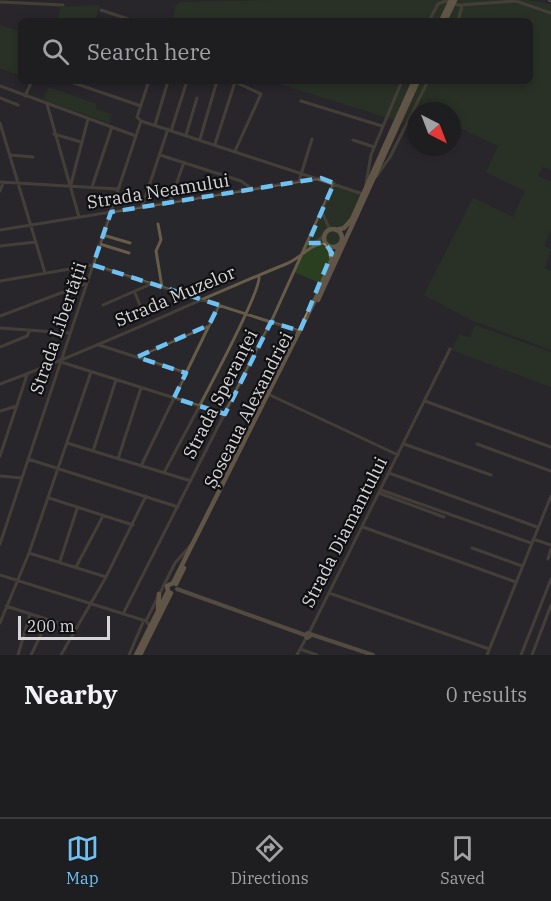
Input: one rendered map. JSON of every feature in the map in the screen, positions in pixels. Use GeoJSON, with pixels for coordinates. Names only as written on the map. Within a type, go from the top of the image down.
{"type":"FeatureCollection","features":[{"type":"Feature","properties":{"kind":"main road"},"geometry":{"type":"LineString","coordinates":[[444,18],[453,0]]}},
{"type":"Feature","properties":{"kind":"main road"},"geometry":{"type":"LineString","coordinates":[[333,230],[342,239],[374,179],[415,84]]}},
{"type":"Feature","properties":{"kind":"main road"},"geometry":{"type":"LineString","coordinates":[[318,300],[415,84]]}},
{"type":"Feature","properties":{"kind":"main road"},"geometry":{"type":"LineString","coordinates":[[325,235],[333,230],[344,228],[351,222],[364,195]]}},
{"type":"Feature","properties":{"kind":"main road","name":"Șoseaua Alexandriei"},"geometry":{"type":"LineString","coordinates":[[175,585],[330,265],[332,253],[325,235]]}},
{"type":"Feature","properties":{"kind":"main road","name":"Șoseaua Alexandriei"},"geometry":{"type":"LineString","coordinates":[[175,585],[318,300],[342,239]]}},
{"type":"Feature","properties":{"kind":"main road"},"geometry":{"type":"LineString","coordinates":[[327,245],[339,245]]}},
{"type":"Feature","properties":{"kind":"main road"},"geometry":{"type":"LineString","coordinates":[[170,592],[167,586],[175,585]]}},
{"type":"Feature","properties":{"kind":"main road"},"geometry":{"type":"LineString","coordinates":[[138,655],[150,628],[175,585]]}},
{"type":"Feature","properties":{"kind":"main road"},"geometry":{"type":"LineString","coordinates":[[138,655],[170,592]]}},
{"type":"Feature","properties":{"kind":"main road"},"geometry":{"type":"LineString","coordinates":[[159,594],[159,611]]}},
{"type":"Feature","properties":{"kind":"street"},"geometry":{"type":"LineString","coordinates":[[431,18],[440,2],[460,4],[516,1],[551,13]]}},
{"type":"Feature","properties":{"kind":"street"},"geometry":{"type":"LineString","coordinates":[[0,2],[63,5]]}},
{"type":"Feature","properties":{"kind":"street"},"geometry":{"type":"LineString","coordinates":[[459,18],[462,10],[460,4]]}},
{"type":"Feature","properties":{"kind":"street"},"geometry":{"type":"LineString","coordinates":[[101,10],[125,18]]}},
{"type":"Feature","properties":{"kind":"street"},"geometry":{"type":"LineString","coordinates":[[26,96],[31,84]]}},
{"type":"Feature","properties":{"kind":"street"},"geometry":{"type":"LineString","coordinates":[[77,84],[141,106]]}},
{"type":"Feature","properties":{"kind":"street","name":"Strada Libertății"},"geometry":{"type":"LineString","coordinates":[[0,544],[136,136],[141,106],[148,84]]}},
{"type":"Feature","properties":{"kind":"street"},"geometry":{"type":"LineString","coordinates":[[155,125],[167,84]]}},
{"type":"Feature","properties":{"kind":"street"},"geometry":{"type":"LineString","coordinates":[[142,207],[186,84]]}},
{"type":"Feature","properties":{"kind":"street"},"geometry":{"type":"LineString","coordinates":[[200,139],[216,84]]}},
{"type":"Feature","properties":{"kind":"street"},"geometry":{"type":"LineString","coordinates":[[215,144],[234,84]]}},
{"type":"Feature","properties":{"kind":"street"},"geometry":{"type":"LineString","coordinates":[[236,151],[261,94],[239,84]]}},
{"type":"Feature","properties":{"kind":"street"},"geometry":{"type":"LineString","coordinates":[[140,120],[321,178],[364,195],[374,147],[401,84]]}},
{"type":"Feature","properties":{"kind":"street"},"geometry":{"type":"LineString","coordinates":[[374,179],[390,157],[426,84]]}},
{"type":"Feature","properties":{"kind":"street"},"geometry":{"type":"LineString","coordinates":[[0,86],[136,136]]}},
{"type":"Feature","properties":{"kind":"street"},"geometry":{"type":"LineString","coordinates":[[0,98],[18,105]]}},
{"type":"Feature","properties":{"kind":"street"},"geometry":{"type":"LineString","coordinates":[[186,135],[196,98]]}},
{"type":"Feature","properties":{"kind":"street"},"geometry":{"type":"LineString","coordinates":[[300,101],[382,126]]}},
{"type":"Feature","properties":{"kind":"street"},"geometry":{"type":"LineString","coordinates":[[47,104],[79,217]]}},
{"type":"Feature","properties":{"kind":"street"},"geometry":{"type":"LineString","coordinates":[[70,187],[88,119]]}},
{"type":"Feature","properties":{"kind":"street"},"geometry":{"type":"LineString","coordinates":[[0,123],[1,133],[10,155],[45,274]]}},
{"type":"Feature","properties":{"kind":"street"},"geometry":{"type":"LineString","coordinates":[[92,187],[112,128]]}},
{"type":"Feature","properties":{"kind":"street"},"geometry":{"type":"LineString","coordinates":[[54,134],[81,143]]}},
{"type":"Feature","properties":{"kind":"street"},"geometry":{"type":"LineString","coordinates":[[299,182],[300,171],[312,139]]}},
{"type":"Feature","properties":{"kind":"street"},"geometry":{"type":"LineString","coordinates":[[353,140],[374,147]]}},
{"type":"Feature","properties":{"kind":"street"},"geometry":{"type":"LineString","coordinates":[[10,155],[33,157]]}},
{"type":"Feature","properties":{"kind":"street"},"geometry":{"type":"LineString","coordinates":[[160,155],[240,181],[252,189]]}},
{"type":"Feature","properties":{"kind":"street"},"geometry":{"type":"LineString","coordinates":[[170,202],[184,162]]}},
{"type":"Feature","properties":{"kind":"street","name":"Strada Neamului"},"geometry":{"type":"LineString","coordinates":[[0,230],[321,178]]}},
{"type":"Feature","properties":{"kind":"street"},"geometry":{"type":"LineString","coordinates":[[0,191],[1,182],[118,189]]}},
{"type":"Feature","properties":{"kind":"street","name":"Strada Speranței"},"geometry":{"type":"LineString","coordinates":[[123,614],[271,322],[334,183]]}},
{"type":"Feature","properties":{"kind":"street"},"geometry":{"type":"LineString","coordinates":[[321,212],[333,230]]}},
{"type":"Feature","properties":{"kind":"street"},"geometry":{"type":"LineString","coordinates":[[159,224],[161,240],[156,251],[162,287]]}},
{"type":"Feature","properties":{"kind":"street"},"geometry":{"type":"LineString","coordinates":[[103,235],[130,243]]}},
{"type":"Feature","properties":{"kind":"street"},"geometry":{"type":"LineString","coordinates":[[302,256],[325,235]]}},
{"type":"Feature","properties":{"kind":"street"},"geometry":{"type":"LineString","coordinates":[[0,246],[36,242]]}},
{"type":"Feature","properties":{"kind":"street"},"geometry":{"type":"LineString","coordinates":[[100,244],[129,253]]}},
{"type":"Feature","properties":{"kind":"street"},"geometry":{"type":"LineString","coordinates":[[302,256],[317,244],[327,245]]}},
{"type":"Feature","properties":{"kind":"street","name":"Strada Muzelor"},"geometry":{"type":"LineString","coordinates":[[0,384],[60,362],[302,256]]}},
{"type":"Feature","properties":{"kind":"street"},"geometry":{"type":"LineString","coordinates":[[0,281],[93,265],[300,331]]}},
{"type":"Feature","properties":{"kind":"street"},"geometry":{"type":"LineString","coordinates":[[164,473],[246,314],[260,283],[259,276]]}},
{"type":"Feature","properties":{"kind":"street"},"geometry":{"type":"LineString","coordinates":[[0,316],[87,283]]}},
{"type":"Feature","properties":{"kind":"street"},"geometry":{"type":"LineString","coordinates":[[103,305],[152,284]]}},
{"type":"Feature","properties":{"kind":"street"},"geometry":{"type":"LineString","coordinates":[[135,292],[142,310]]}},
{"type":"Feature","properties":{"kind":"street"},"geometry":{"type":"LineString","coordinates":[[141,466],[219,305]]}},
{"type":"Feature","properties":{"kind":"street"},"geometry":{"type":"LineString","coordinates":[[137,357],[210,325]]}},
{"type":"Feature","properties":{"kind":"street"},"geometry":{"type":"LineString","coordinates":[[0,328],[70,333]]}},
{"type":"Feature","properties":{"kind":"street"},"geometry":{"type":"LineString","coordinates":[[0,347],[27,336],[30,330]]}},
{"type":"Feature","properties":{"kind":"street"},"geometry":{"type":"LineString","coordinates":[[97,345],[186,373]]}},
{"type":"Feature","properties":{"kind":"street","name":"Strada Diamantului"},"geometry":{"type":"LineString","coordinates":[[297,655],[450,349]]}},
{"type":"Feature","properties":{"kind":"street"},"geometry":{"type":"LineString","coordinates":[[72,366],[73,356]]}},
{"type":"Feature","properties":{"kind":"street"},"geometry":{"type":"LineString","coordinates":[[60,362],[225,414]]}},
{"type":"Feature","properties":{"kind":"street"},"geometry":{"type":"LineString","coordinates":[[0,623],[49,498],[91,372]]}},
{"type":"Feature","properties":{"kind":"street"},"geometry":{"type":"LineString","coordinates":[[0,456],[27,374]]}},
{"type":"Feature","properties":{"kind":"street"},"geometry":{"type":"LineString","coordinates":[[93,451],[116,380]]}},
{"type":"Feature","properties":{"kind":"street"},"geometry":{"type":"LineString","coordinates":[[118,459],[141,388]]}},
{"type":"Feature","properties":{"kind":"street"},"geometry":{"type":"LineString","coordinates":[[270,396],[398,455]]}},
{"type":"Feature","properties":{"kind":"street"},"geometry":{"type":"LineString","coordinates":[[425,401],[551,447]]}},
{"type":"Feature","properties":{"kind":"street"},"geometry":{"type":"LineString","coordinates":[[0,411],[17,406]]}},
{"type":"Feature","properties":{"kind":"street"},"geometry":{"type":"LineString","coordinates":[[67,443],[191,482]]}},
{"type":"Feature","properties":{"kind":"street","name":"Strada Diamantului"},"geometry":{"type":"LineString","coordinates":[[404,444],[491,475]]}},
{"type":"Feature","properties":{"kind":"street"},"geometry":{"type":"LineString","coordinates":[[477,444],[551,471]]}},
{"type":"Feature","properties":{"kind":"street"},"geometry":{"type":"LineString","coordinates":[[28,459],[178,507]]}},
{"type":"Feature","properties":{"kind":"street"},"geometry":{"type":"LineString","coordinates":[[389,473],[538,527]]}},
{"type":"Feature","properties":{"kind":"street"},"geometry":{"type":"LineString","coordinates":[[0,476],[22,478]]}},
{"type":"Feature","properties":{"kind":"street"},"geometry":{"type":"LineString","coordinates":[[380,492],[444,517]]}},
{"type":"Feature","properties":{"kind":"street"},"geometry":{"type":"LineString","coordinates":[[380,492],[551,547],[548,558]]}},
{"type":"Feature","properties":{"kind":"street"},"geometry":{"type":"LineString","coordinates":[[61,655],[74,628],[106,577],[146,496]]}},
{"type":"Feature","properties":{"kind":"street"},"geometry":{"type":"LineString","coordinates":[[487,655],[551,496]]}},
{"type":"Feature","properties":{"kind":"street"},"geometry":{"type":"LineString","coordinates":[[49,498],[133,525]]}},
{"type":"Feature","properties":{"kind":"street"},"geometry":{"type":"LineString","coordinates":[[60,561],[77,508]]}},
{"type":"Feature","properties":{"kind":"street"},"geometry":{"type":"LineString","coordinates":[[76,567],[103,516]]}},
{"type":"Feature","properties":{"kind":"street"},"geometry":{"type":"LineString","coordinates":[[363,527],[516,582]]}},
{"type":"Feature","properties":{"kind":"street"},"geometry":{"type":"LineString","coordinates":[[129,655],[178,559],[193,544]]}},
{"type":"Feature","properties":{"kind":"street"},"geometry":{"type":"LineString","coordinates":[[472,548],[522,566]]}},
{"type":"Feature","properties":{"kind":"street"},"geometry":{"type":"LineString","coordinates":[[29,553],[106,577]]}},
{"type":"Feature","properties":{"kind":"street"},"geometry":{"type":"LineString","coordinates":[[0,575],[145,621],[150,628]]}},
{"type":"Feature","properties":{"kind":"street"},"geometry":{"type":"LineString","coordinates":[[521,655],[551,579]]}},
{"type":"Feature","properties":{"kind":"street"},"geometry":{"type":"LineString","coordinates":[[175,585],[308,635],[373,655]]}},
{"type":"Feature","properties":{"kind":"street"},"geometry":{"type":"LineString","coordinates":[[329,593],[489,649]]}},
{"type":"Feature","properties":{"kind":"street"},"geometry":{"type":"LineString","coordinates":[[532,655],[551,605]]}},
{"type":"Feature","properties":{"kind":"street"},"geometry":{"type":"LineString","coordinates":[[6,606],[74,628]]}},
{"type":"Feature","properties":{"kind":"street"},"geometry":{"type":"LineString","coordinates":[[18,655],[30,614]]}},
{"type":"Feature","properties":{"kind":"street"},"geometry":{"type":"LineString","coordinates":[[31,655],[48,620]]}},
{"type":"Feature","properties":{"kind":"street"},"geometry":{"type":"LineString","coordinates":[[300,649],[317,655]]}},
{"type":"Feature","properties":{"kind":"street"},"geometry":{"type":"LineString","coordinates":[[354,649],[368,655]]}},
{"type":"Feature","properties":{"kind":"highlighted area"},"geometry":{"type":"Polygon","coordinates":[[[321,178],[334,183],[308,243],[325,243],[332,253],[316,298],[300,331],[271,322],[225,414],[174,398],[186,373],[137,357],[209,325],[219,305],[93,265],[111,212],[321,178]]]}},
{"type":"Feature","properties":{"kind":"green space"},"geometry":{"type":"Polygon","coordinates":[[[274,0],[526,0],[551,4],[551,170],[543,167],[538,176],[551,182],[551,230],[544,246],[551,249],[545,268],[551,271],[551,350],[474,321],[424,295],[473,198],[513,217],[525,191],[486,172],[498,146],[461,128],[461,102],[407,102],[407,124],[280,84],[533,84],[533,18],[173,18],[176,5],[181,2],[274,0]]]}},
{"type":"Feature","properties":{"kind":"green space"},"geometry":{"type":"Polygon","coordinates":[[[100,5],[96,18],[58,18],[61,7],[100,5]]]}},
{"type":"Feature","properties":{"kind":"green space"},"geometry":{"type":"Polygon","coordinates":[[[0,25],[18,31],[18,75],[0,68],[0,25]]]}},
{"type":"Feature","properties":{"kind":"green space"},"geometry":{"type":"Polygon","coordinates":[[[48,87],[96,104],[95,109],[112,114],[109,123],[44,100],[48,87]]]}},
{"type":"Feature","properties":{"kind":"green space"},"geometry":{"type":"Polygon","coordinates":[[[334,183],[364,194],[350,222],[337,230],[341,236],[340,243],[329,247],[332,253],[322,284],[294,272],[334,183]]]}},
{"type":"Feature","properties":{"kind":"green space"},"geometry":{"type":"Polygon","coordinates":[[[475,325],[551,352],[551,387],[452,350],[459,334],[470,338],[475,325]]]}}]}
